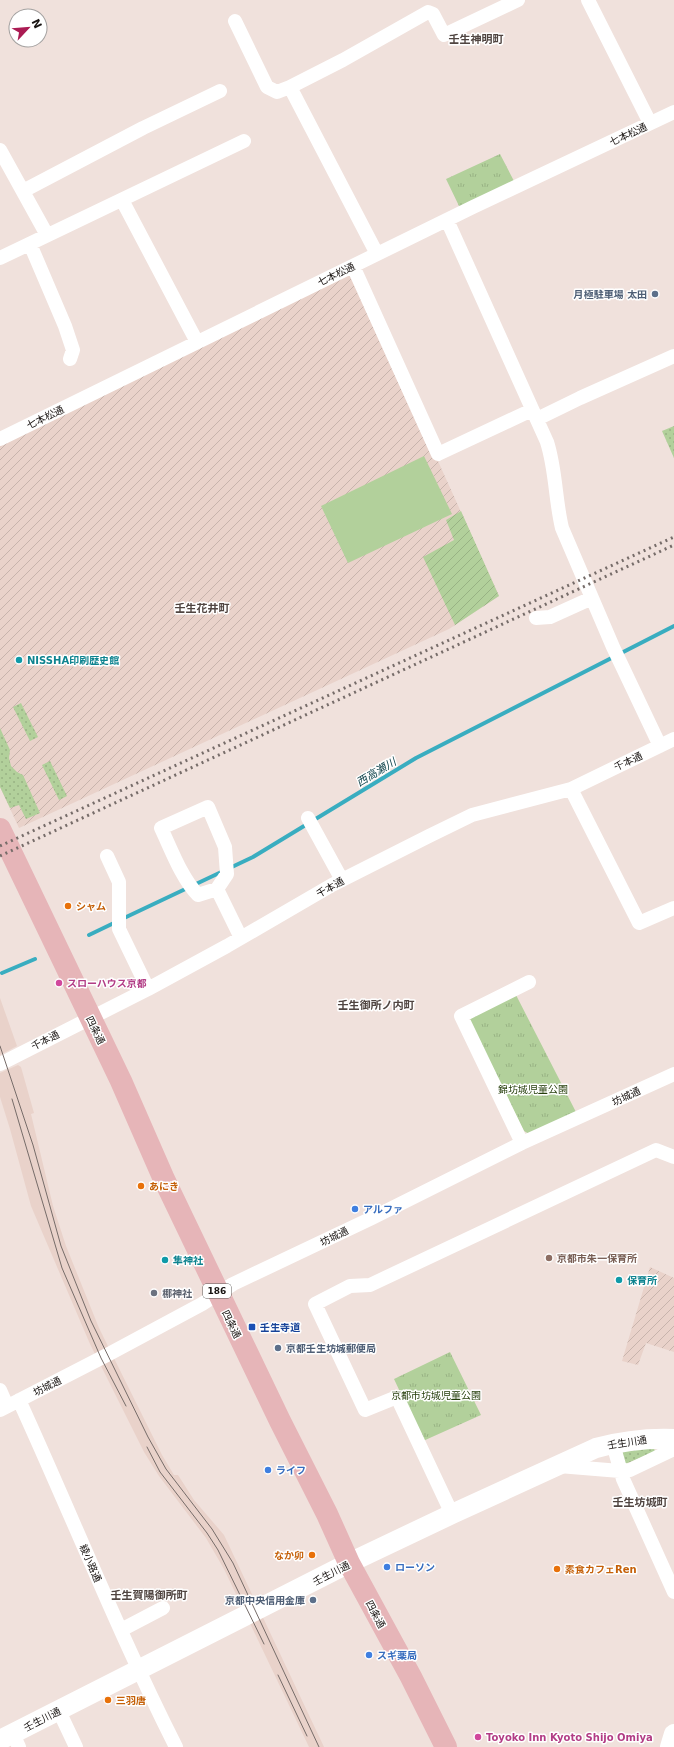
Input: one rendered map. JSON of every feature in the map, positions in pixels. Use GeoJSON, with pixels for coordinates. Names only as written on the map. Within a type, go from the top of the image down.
{"type":"FeatureCollection","features":[{"type":"Feature","properties":{"kind":"main road","name":"四条通"},"geometry":{"type":"LineString","coordinates":[[0,830],[121,1081],[163,1177],[218,1293],[349,1564],[411,1677],[446,1747]]}},
{"type":"Feature","properties":{"kind":"street"},"geometry":{"type":"LineString","coordinates":[[235,21],[267,87],[277,92],[343,60],[428,12],[433,14],[444,35],[518,0]]}},
{"type":"Feature","properties":{"kind":"street"},"geometry":{"type":"LineString","coordinates":[[588,0],[650,123]]}},
{"type":"Feature","properties":{"kind":"street"},"geometry":{"type":"LineString","coordinates":[[290,87],[377,254]]}},
{"type":"Feature","properties":{"kind":"street"},"geometry":{"type":"LineString","coordinates":[[24,191],[143,128],[220,91]]}},
{"type":"Feature","properties":{"kind":"street","name":"七本松通"},"geometry":{"type":"LineString","coordinates":[[0,439],[447,220],[674,112]]}},
{"type":"Feature","properties":{"kind":"street"},"geometry":{"type":"LineString","coordinates":[[0,258],[244,141]]}},
{"type":"Feature","properties":{"kind":"street"},"geometry":{"type":"LineString","coordinates":[[0,150],[47,235]]}},
{"type":"Feature","properties":{"kind":"street"},"geometry":{"type":"LineString","coordinates":[[122,200],[197,342]]}},
{"type":"Feature","properties":{"kind":"street"},"geometry":{"type":"LineString","coordinates":[[447,220],[535,415],[551,454],[562,528],[616,654],[660,746]]}},
{"type":"Feature","properties":{"kind":"street"},"geometry":{"type":"LineString","coordinates":[[30,244],[65,326],[73,350],[70,359]]}},
{"type":"Feature","properties":{"kind":"street"},"geometry":{"type":"LineString","coordinates":[[353,266],[438,454],[580,398],[674,356]]}},
{"type":"Feature","properties":{"kind":"street"},"geometry":{"type":"LineString","coordinates":[[536,618],[550,618],[592,598]]}},
{"type":"Feature","properties":{"kind":"street","name":"千本通"},"geometry":{"type":"LineString","coordinates":[[0,1064],[148,989],[342,880],[472,815],[570,789],[674,739]]}},
{"type":"Feature","properties":{"kind":"street"},"geometry":{"type":"LineString","coordinates":[[570,789],[638,923],[674,908]]}},
{"type":"Feature","properties":{"kind":"street"},"geometry":{"type":"LineString","coordinates":[[208,807],[225,847],[227,869],[217,889],[198,895],[191,887],[161,828],[208,807]]}},
{"type":"Feature","properties":{"kind":"street"},"geometry":{"type":"LineString","coordinates":[[311,824],[342,880]]}},
{"type":"Feature","properties":{"kind":"street"},"geometry":{"type":"LineString","coordinates":[[107,856],[119,882],[119,929],[148,989]]}},
{"type":"Feature","properties":{"kind":"street"},"geometry":{"type":"LineString","coordinates":[[217,889],[241,938]]}},
{"type":"Feature","properties":{"kind":"street"},"geometry":{"type":"LineString","coordinates":[[522,1144],[461,1016],[529,982]]}},
{"type":"Feature","properties":{"kind":"street","name":"坊城通"},"geometry":{"type":"LineString","coordinates":[[9,1406],[202,1304],[233,1284],[372,1218],[522,1144],[674,1074]]}},
{"type":"Feature","properties":{"kind":"street"},"geometry":{"type":"LineString","coordinates":[[452,1514],[397,1397],[365,1410],[315,1304],[350,1286],[370,1285],[656,1150],[674,1157]]}},
{"type":"Feature","properties":{"kind":"street","name":"綾小路通"},"geometry":{"type":"LineString","coordinates":[[0,1390],[54,1476],[138,1671],[176,1747]]}},
{"type":"Feature","properties":{"kind":"street","name":"壬生川通"},"geometry":{"type":"LineString","coordinates":[[11,1741],[59,1711],[349,1564],[452,1514],[596,1448],[655,1438],[674,1439]]}},
{"type":"Feature","properties":{"kind":"street"},"geometry":{"type":"LineString","coordinates":[[613,1444],[620,1471],[674,1592]]}},
{"type":"Feature","properties":{"kind":"street"},"geometry":{"type":"LineString","coordinates":[[557,1466],[620,1471],[630,1470],[674,1449]]}},
{"type":"Feature","properties":{"kind":"street"},"geometry":{"type":"LineString","coordinates":[[121,1630],[162,1608]]}},
{"type":"Feature","properties":{"kind":"street"},"geometry":{"type":"LineString","coordinates":[[59,1711],[76,1747]]}},
{"type":"Feature","properties":{"kind":"street"},"geometry":{"type":"LineString","coordinates":[[670,1747],[674,1734]]}},
{"type":"Feature","properties":{"kind":"shaded area"},"geometry":{"type":"Polygon","coordinates":[[[352,271],[499,596],[449,629],[19,828],[0,787],[0,443],[352,271]]]}},
{"type":"Feature","properties":{"kind":"shaded area"},"geometry":{"type":"Polygon","coordinates":[[[0,998],[17,1046],[0,1055],[0,998]]]}},
{"type":"Feature","properties":{"kind":"shaded area"},"geometry":{"type":"Polygon","coordinates":[[[18,1065],[21,1067],[34,1113],[31,1114],[53,1206],[66,1246],[99,1328],[162,1455],[174,1475],[178,1475],[194,1500],[224,1535],[324,1747],[309,1747],[224,1569],[206,1538],[159,1476],[144,1452],[90,1344],[31,1206],[0,1097],[0,1073],[18,1065]]]}},
{"type":"Feature","properties":{"kind":"shaded area"},"geometry":{"type":"Polygon","coordinates":[[[650,1267],[674,1278],[674,1352],[646,1343],[638,1365],[622,1361],[650,1267]]]}},
{"type":"Feature","properties":{"kind":"green space"},"geometry":{"type":"Polygon","coordinates":[[[500,154],[515,183],[460,208],[446,179],[500,154]]]}},
{"type":"Feature","properties":{"kind":"green space"},"geometry":{"type":"Polygon","coordinates":[[[674,426],[674,458],[662,431],[674,426]]]}},
{"type":"Feature","properties":{"kind":"green space"},"geometry":{"type":"Polygon","coordinates":[[[424,456],[452,514],[348,563],[321,506],[424,456]]]}},
{"type":"Feature","properties":{"kind":"green space"},"geometry":{"type":"Polygon","coordinates":[[[461,511],[499,596],[455,625],[423,557],[454,540],[446,520],[461,511]]]}},
{"type":"Feature","properties":{"kind":"green space"},"geometry":{"type":"Polygon","coordinates":[[[21,703],[38,737],[30,741],[13,707],[21,703]]]}},
{"type":"Feature","properties":{"kind":"green space"},"geometry":{"type":"Polygon","coordinates":[[[0,728],[10,750],[9,758],[11,766],[23,775],[40,813],[26,819],[19,805],[10,808],[0,787],[0,728]]]}},
{"type":"Feature","properties":{"kind":"green space"},"geometry":{"type":"Polygon","coordinates":[[[50,761],[67,796],[59,800],[42,765],[50,761]]]}},
{"type":"Feature","properties":{"kind":"green space","name":"錦坊城児童公園"},"geometry":{"type":"Polygon","coordinates":[[[516,995],[577,1114],[531,1135],[524,1131],[469,1022],[473,1015],[516,995]]]}},
{"type":"Feature","properties":{"kind":"green space","name":"京都市坊城児童公園"},"geometry":{"type":"Polygon","coordinates":[[[450,1352],[481,1415],[423,1441],[394,1379],[450,1352]]]}},
{"type":"Feature","properties":{"kind":"green space"},"geometry":{"type":"Polygon","coordinates":[[[654,1448],[655,1452],[625,1464],[622,1451],[654,1448]]]}},
{"type":"Feature","properties":{"kind":"waterway","name":"西高瀬川"},"geometry":{"type":"LineString","coordinates":[[122,919],[253,857],[416,758],[674,626]]}},
{"type":"Feature","properties":{"kind":"waterway","name":"西高瀬川"},"geometry":{"type":"LineString","coordinates":[[89,935],[116,922]]}},
{"type":"Feature","properties":{"kind":"waterway","name":"西高瀬川"},"geometry":{"type":"LineString","coordinates":[[2,973],[35,959]]}},
{"type":"Feature","properties":{"kind":"tram line"},"geometry":{"type":"LineString","coordinates":[[0,1046],[33,1145],[61,1246],[91,1321],[148,1437],[166,1469],[212,1529],[233,1563],[319,1747]]}},
{"type":"Feature","properties":{"kind":"tram line"},"geometry":{"type":"LineString","coordinates":[[12,1099],[62,1268],[101,1358],[126,1406]]}},
{"type":"Feature","properties":{"kind":"tram line"},"geometry":{"type":"LineString","coordinates":[[147,1447],[160,1472],[207,1533],[218,1550],[264,1644]]}},
{"type":"Feature","properties":{"kind":"tram line"},"geometry":{"type":"LineString","coordinates":[[278,1675],[307,1736]]}},
{"type":"Feature","properties":{"kind":"railway"},"geometry":{"type":"LineString","coordinates":[[0,846],[674,537]]}},
{"type":"Feature","properties":{"kind":"railway"},"geometry":{"type":"LineString","coordinates":[[0,856],[674,545]]}},
{"type":"Feature","properties":{"kind":"place","name":"月極駐車場 太田"},"geometry":{"type":"Point","coordinates":[655,294]}},
{"type":"Feature","properties":{"kind":"place","name":"NISSHA印刷歴史館"},"geometry":{"type":"Point","coordinates":[19,660]}},
{"type":"Feature","properties":{"kind":"place","name":"シャム"},"geometry":{"type":"Point","coordinates":[68,906]}},
{"type":"Feature","properties":{"kind":"place","name":"スローハウス京都"},"geometry":{"type":"Point","coordinates":[59,983]}},
{"type":"Feature","properties":{"kind":"place","name":"あにき"},"geometry":{"type":"Point","coordinates":[141,1186]}},
{"type":"Feature","properties":{"kind":"place","name":"アルファ"},"geometry":{"type":"Point","coordinates":[355,1209]}},
{"type":"Feature","properties":{"kind":"place","name":"京都市朱一保育所"},"geometry":{"type":"Point","coordinates":[549,1258]}},
{"type":"Feature","properties":{"kind":"place","name":"隼神社"},"geometry":{"type":"Point","coordinates":[165,1260]}},
{"type":"Feature","properties":{"kind":"place","name":"保育所"},"geometry":{"type":"Point","coordinates":[619,1280]}},
{"type":"Feature","properties":{"kind":"place","name":"梛神社"},"geometry":{"type":"Point","coordinates":[154,1293]}},
{"type":"Feature","properties":{"kind":"place","name":"壬生寺道"},"geometry":{"type":"Point","coordinates":[252,1327]}},
{"type":"Feature","properties":{"kind":"place","name":"京都壬生坊城郵便局"},"geometry":{"type":"Point","coordinates":[278,1348]}},
{"type":"Feature","properties":{"kind":"place","name":"ライフ"},"geometry":{"type":"Point","coordinates":[268,1470]}},
{"type":"Feature","properties":{"kind":"place","name":"なか卯"},"geometry":{"type":"Point","coordinates":[312,1555]}},
{"type":"Feature","properties":{"kind":"place","name":"ローソン"},"geometry":{"type":"Point","coordinates":[387,1567]}},
{"type":"Feature","properties":{"kind":"place","name":"素食カフェRen"},"geometry":{"type":"Point","coordinates":[557,1569]}},
{"type":"Feature","properties":{"kind":"place","name":"京都中央信用金庫"},"geometry":{"type":"Point","coordinates":[313,1600]}},
{"type":"Feature","properties":{"kind":"place","name":"スギ薬局"},"geometry":{"type":"Point","coordinates":[369,1655]}},
{"type":"Feature","properties":{"kind":"place","name":"三羽唐"},"geometry":{"type":"Point","coordinates":[108,1700]}},
{"type":"Feature","properties":{"kind":"place","name":"Toyoko Inn Kyoto Shijo Omiya"},"geometry":{"type":"Point","coordinates":[478,1737]}},
{"type":"Feature","properties":{"kind":"district","name":"壬生神明町"},"geometry":{"type":"Point","coordinates":[476,39]}},
{"type":"Feature","properties":{"kind":"district","name":"壬生花井町"},"geometry":{"type":"Point","coordinates":[202,608]}},
{"type":"Feature","properties":{"kind":"district","name":"壬生御所ノ内町"},"geometry":{"type":"Point","coordinates":[376,1005]}},
{"type":"Feature","properties":{"kind":"district","name":"壬生坊城町"},"geometry":{"type":"Point","coordinates":[640,1502]}},
{"type":"Feature","properties":{"kind":"district","name":"壬生賀陽御所町"},"geometry":{"type":"Point","coordinates":[149,1595]}}]}
